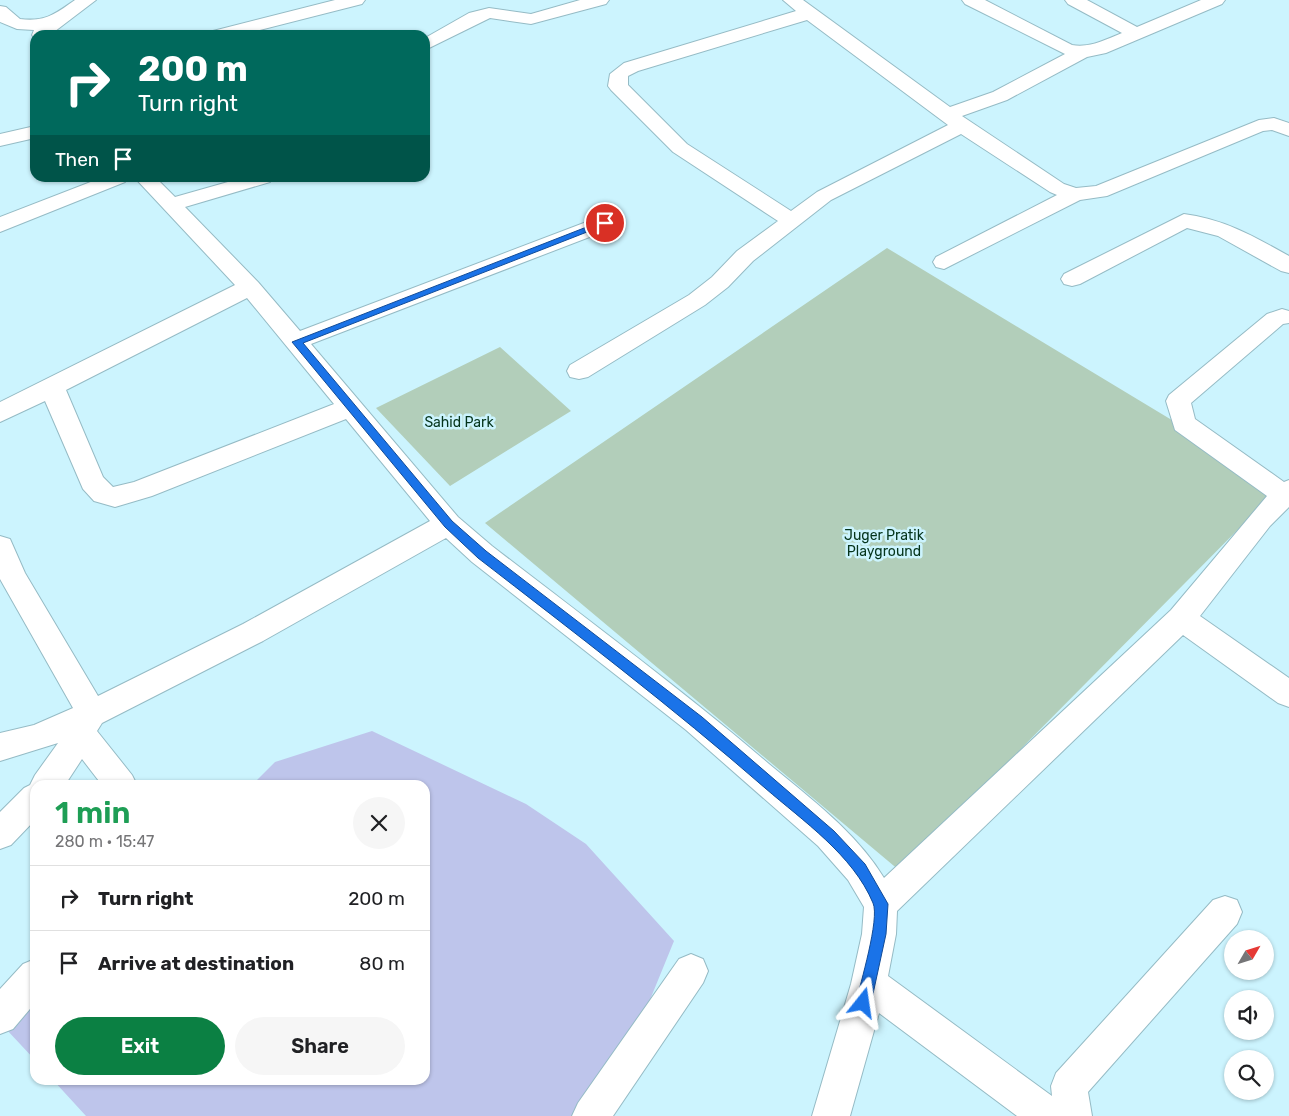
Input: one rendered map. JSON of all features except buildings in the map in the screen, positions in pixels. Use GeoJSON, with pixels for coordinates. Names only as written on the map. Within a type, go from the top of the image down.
{"type":"FeatureCollection","features":[{"type":"Feature","properties":{"kind":"street"},"geometry":{"type":"LineString","coordinates":[[0,11],[11,24],[47,29],[87,0]]}},
{"type":"Feature","properties":{"kind":"street"},"geometry":{"type":"LineString","coordinates":[[239,30],[356,0]]}},
{"type":"Feature","properties":{"kind":"street"},"geometry":{"type":"LineString","coordinates":[[430,42],[475,17],[489,14],[531,19],[600,0]]}},
{"type":"Feature","properties":{"kind":"street"},"geometry":{"type":"LineString","coordinates":[[792,0],[954,120],[1057,188],[1074,194]]}},
{"type":"Feature","properties":{"kind":"street"},"geometry":{"type":"LineString","coordinates":[[971,0],[1067,49],[1082,52],[1099,50],[1216,0]]}},
{"type":"Feature","properties":{"kind":"street"},"geometry":{"type":"LineString","coordinates":[[1074,0],[1135,33]]}},
{"type":"Feature","properties":{"kind":"street"},"geometry":{"type":"LineString","coordinates":[[791,220],[680,148],[618,86],[619,74],[631,67],[810,13]]}},
{"type":"Feature","properties":{"kind":"street"},"geometry":{"type":"LineString","coordinates":[[579,371],[698,300],[720,282],[745,256],[824,196],[954,120],[1082,52]]}},
{"type":"Feature","properties":{"kind":"street"},"geometry":{"type":"LineString","coordinates":[[944,262],[1074,194],[1100,192],[1259,126],[1274,124],[1289,130]]}},
{"type":"Feature","properties":{"kind":"street"},"geometry":{"type":"LineString","coordinates":[[0,140],[30,133]]}},
{"type":"Feature","properties":{"kind":"street"},"geometry":{"type":"LineString","coordinates":[[0,225],[108,182]]}},
{"type":"Feature","properties":{"kind":"street"},"geometry":{"type":"LineString","coordinates":[[149,182],[250,288],[448,524],[482,554],[697,721],[829,835],[860,868],[881,904],[879,934],[869,984],[831,1116]]}},
{"type":"Feature","properties":{"kind":"street"},"geometry":{"type":"LineString","coordinates":[[171,205],[249,182]]}},
{"type":"Feature","properties":{"kind":"street"},"geometry":{"type":"LineString","coordinates":[[1072,279],[1184,221],[1199,221],[1217,226],[1289,266]]}},
{"type":"Feature","properties":{"kind":"street"},"geometry":{"type":"LineString","coordinates":[[297,342],[605,223]]}},
{"type":"Feature","properties":{"kind":"street"},"geometry":{"type":"LineString","coordinates":[[0,413],[250,288]]}},
{"type":"Feature","properties":{"kind":"street"},"geometry":{"type":"LineString","coordinates":[[881,904],[1181,618],[1286,492],[1184,424],[1178,401],[1275,319],[1287,318]]}},
{"type":"Feature","properties":{"kind":"street"},"geometry":{"type":"LineString","coordinates":[[52,387],[92,482],[102,495],[112,498],[143,489],[351,407]]}},
{"type":"Feature","properties":{"kind":"street"},"geometry":{"type":"LineString","coordinates":[[0,747],[86,723],[299,610],[448,524]]}},
{"type":"Feature","properties":{"kind":"street"},"geometry":{"type":"LineString","coordinates":[[0,547],[86,723],[118,780]]}},
{"type":"Feature","properties":{"kind":"street"},"geometry":{"type":"LineString","coordinates":[[1181,618],[1289,694]]}},
{"type":"Feature","properties":{"kind":"street"},"geometry":{"type":"LineString","coordinates":[[50,780],[65,760],[86,723]]}},
{"type":"Feature","properties":{"kind":"street"},"geometry":{"type":"LineString","coordinates":[[0,834],[30,803]]}},
{"type":"Feature","properties":{"kind":"street"},"geometry":{"type":"LineString","coordinates":[[1073,1116],[1069,1086],[1225,912]]}},
{"type":"Feature","properties":{"kind":"street"},"geometry":{"type":"LineString","coordinates":[[591,1116],[691,971]]}},
{"type":"Feature","properties":{"kind":"street"},"geometry":{"type":"LineString","coordinates":[[0,1016],[30,982]]}},
{"type":"Feature","properties":{"kind":"street"},"geometry":{"type":"LineString","coordinates":[[869,984],[1048,1116]]}},
{"type":"Feature","properties":{"kind":"green space","name":"Juger Pratik Playground"},"geometry":{"type":"Polygon","coordinates":[[[887,248],[1281,486],[900,871],[485,523],[887,248]]]}},
{"type":"Feature","properties":{"kind":"green space","name":"Sahid Park"},"geometry":{"type":"Polygon","coordinates":[[[500,347],[571,411],[450,486],[376,408],[500,347]]]}},
{"type":"Feature","properties":{"kind":"water"},"geometry":{"type":"Polygon","coordinates":[[[372,731],[526,804],[586,844],[674,941],[625,1061],[580,1116],[86,1116],[58,1085],[430,1085],[430,780],[257,780],[275,762],[372,731]]]}},
{"type":"Feature","properties":{"kind":"water"},"geometry":{"type":"Polygon","coordinates":[[[30,1005],[30,1055],[6,1029],[30,1005]]]}},
{"type":"Feature","properties":{"kind":"route"},"geometry":{"type":"LineString","coordinates":[[605,223],[297,342],[448,524],[482,554],[697,721],[829,835],[860,868],[881,904],[879,934],[869,984],[863,1003]]}}]}
